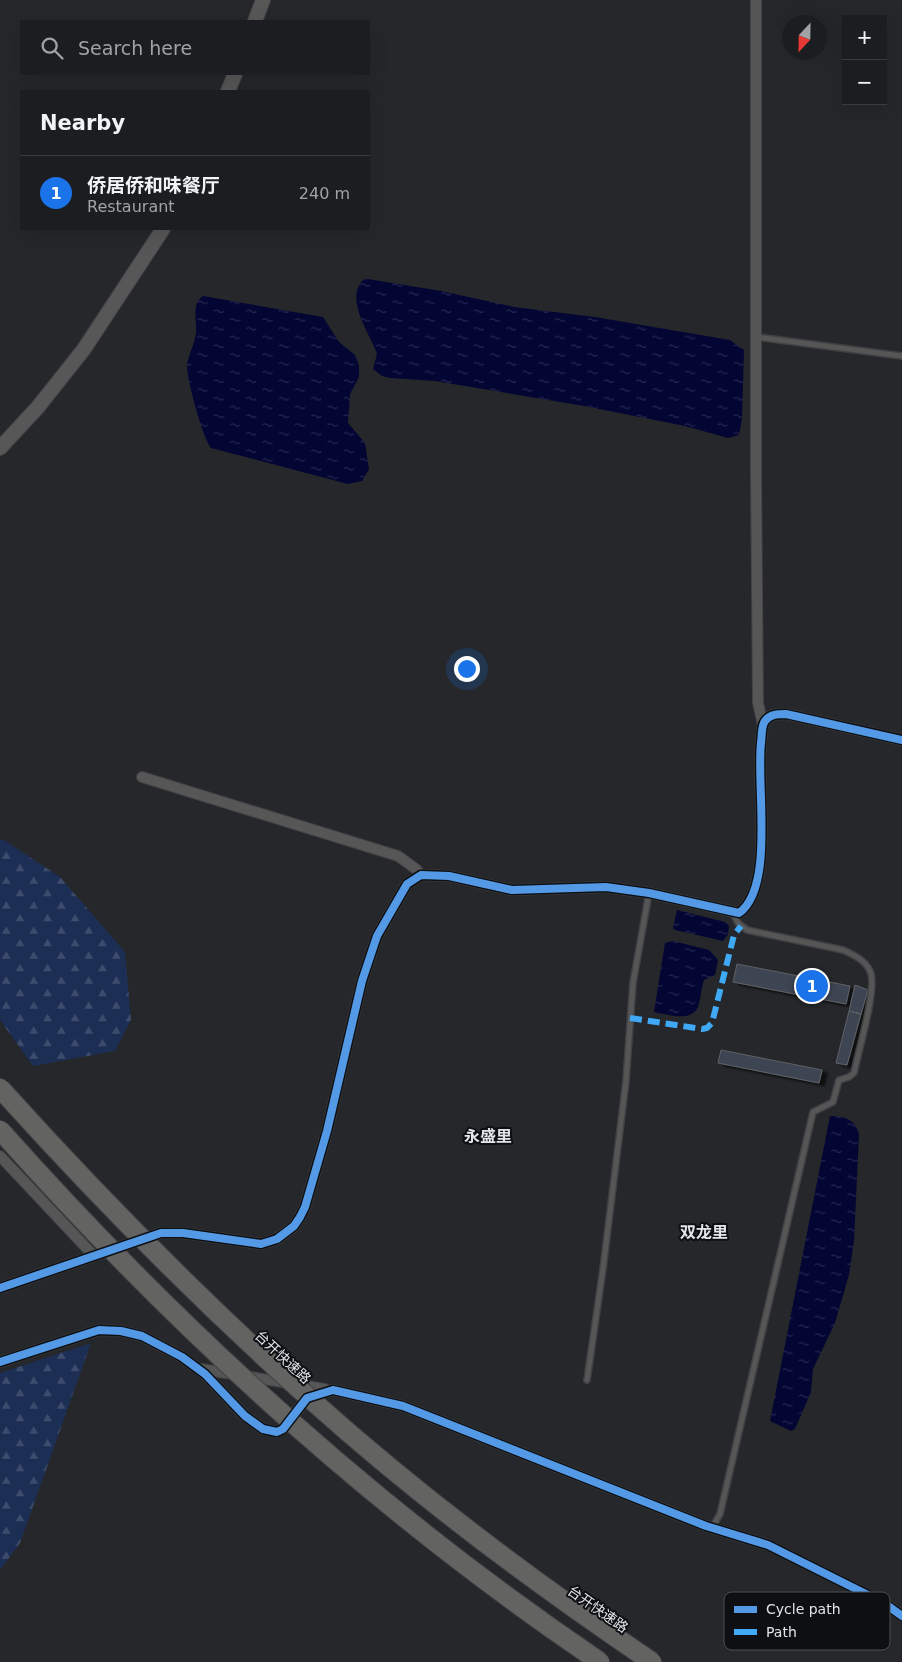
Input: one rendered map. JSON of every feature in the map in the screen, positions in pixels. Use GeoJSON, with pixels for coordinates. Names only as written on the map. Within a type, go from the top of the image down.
{"type":"FeatureCollection","features":[{"type":"Feature","properties":{"kind":"highway","name":"台开快速路"},"geometry":{"type":"LineString","coordinates":[[0,1088],[130,1225],[316,1404],[483,1540],[652,1662]]}},
{"type":"Feature","properties":{"kind":"highway"},"geometry":{"type":"LineString","coordinates":[[0,1130],[51,1187],[161,1298],[296,1426],[465,1564],[600,1662]]}},
{"type":"Feature","properties":{"kind":"street"},"geometry":{"type":"LineString","coordinates":[[255,20],[263,0]]}},
{"type":"Feature","properties":{"kind":"street"},"geometry":{"type":"LineString","coordinates":[[0,1288],[166,1232],[261,1244],[277,1239],[294,1226],[305,1207],[327,1131],[362,981],[377,936],[407,884],[420,876],[449,876],[512,890],[606,887],[649,893],[733,913],[739,912],[747,906],[758,882],[761,852],[759,758],[763,725],[758,703],[756,0]]}},
{"type":"Feature","properties":{"kind":"street"},"geometry":{"type":"LineString","coordinates":[[228,90],[234,75]]}},
{"type":"Feature","properties":{"kind":"street"},"geometry":{"type":"LineString","coordinates":[[0,448],[38,407],[84,349],[162,230]]}},
{"type":"Feature","properties":{"kind":"street"},"geometry":{"type":"LineString","coordinates":[[763,725],[766,720],[775,714],[786,714],[902,740]]}},
{"type":"Feature","properties":{"kind":"street"},"geometry":{"type":"LineString","coordinates":[[142,777],[398,856],[416,869],[420,876]]}},
{"type":"Feature","properties":{"kind":"street"},"geometry":{"type":"LineString","coordinates":[[0,1156],[94,1256]]}},
{"type":"Feature","properties":{"kind":"street"},"geometry":{"type":"LineString","coordinates":[[0,1362],[107,1329],[142,1336],[170,1349],[200,1369],[245,1416],[263,1429],[277,1432],[283,1429],[307,1398],[333,1390]]}},
{"type":"Feature","properties":{"kind":"street"},"geometry":{"type":"LineString","coordinates":[[200,1369],[333,1390],[416,1410],[712,1528],[768,1545],[862,1592]]}},
{"type":"Feature","properties":{"kind":"street"},"geometry":{"type":"LineString","coordinates":[[890,1607],[902,1616]]}},
{"type":"Feature","properties":{"kind":"lane"},"geometry":{"type":"LineString","coordinates":[[756,337],[902,356]]}},
{"type":"Feature","properties":{"kind":"lane"},"geometry":{"type":"LineString","coordinates":[[587,1380],[603,1269],[626,1081],[633,983],[649,893]]}},
{"type":"Feature","properties":{"kind":"lane"},"geometry":{"type":"LineString","coordinates":[[712,1528],[720,1514],[813,1112],[833,1102],[839,1080],[849,1078],[854,1073],[874,984],[867,966],[853,955],[843,950],[747,930],[738,923],[733,913]]}},
{"type":"Feature","properties":{"kind":"green space"},"geometry":{"type":"Polygon","coordinates":[[[0,840],[4,840],[60,877],[125,952],[131,1020],[115,1051],[33,1066],[0,1020],[0,840]]]}},
{"type":"Feature","properties":{"kind":"green space"},"geometry":{"type":"Polygon","coordinates":[[[91,1343],[20,1543],[0,1570],[0,1373],[91,1343]]]}},
{"type":"Feature","properties":{"kind":"water"},"geometry":{"type":"Polygon","coordinates":[[[368,279],[441,291],[514,307],[595,317],[730,340],[744,350],[742,419],[739,435],[728,438],[685,426],[584,406],[435,381],[382,376],[373,369],[377,354],[357,307],[356,297],[358,288],[363,280],[368,279]]]}},
{"type":"Feature","properties":{"kind":"water"},"geometry":{"type":"Polygon","coordinates":[[[203,296],[323,317],[339,342],[355,355],[359,365],[359,377],[350,394],[348,423],[365,443],[369,469],[362,481],[348,484],[211,448],[196,409],[187,366],[195,336],[197,303],[203,296]]]}},
{"type":"Feature","properties":{"kind":"water"},"geometry":{"type":"Polygon","coordinates":[[[677,910],[725,922],[729,926],[728,934],[723,941],[675,930],[673,928],[677,910]]]}},
{"type":"Feature","properties":{"kind":"water"},"geometry":{"type":"Polygon","coordinates":[[[673,941],[709,950],[718,960],[715,975],[704,980],[698,1007],[690,1015],[671,1016],[654,1012],[665,943],[673,941]]]}},
{"type":"Feature","properties":{"kind":"water"},"geometry":{"type":"Polygon","coordinates":[[[830,1116],[848,1119],[855,1125],[859,1134],[854,1241],[849,1275],[835,1323],[813,1369],[811,1392],[795,1429],[791,1431],[770,1421],[830,1116]]]}},
{"type":"Feature","properties":{"kind":"building"},"geometry":{"type":"Polygon","coordinates":[[[737,964],[850,986],[846,1004],[733,982],[737,964]]]}},
{"type":"Feature","properties":{"kind":"building"},"geometry":{"type":"Polygon","coordinates":[[[855,985],[868,990],[861,1014],[849,1011],[855,985]]]}},
{"type":"Feature","properties":{"kind":"building"},"geometry":{"type":"Polygon","coordinates":[[[849,1011],[861,1014],[847,1065],[836,1063],[849,1011]]]}},
{"type":"Feature","properties":{"kind":"building"},"geometry":{"type":"Polygon","coordinates":[[[721,1050],[822,1070],[819,1083],[718,1063],[721,1050]]]}},
{"type":"Feature","properties":{"kind":"marked path"},"geometry":{"type":"LineString","coordinates":[[630,1018],[702,1029],[707,1028],[712,1023],[734,935],[741,926]]}},
{"type":"Feature","properties":{"kind":"cycle path"},"geometry":{"type":"LineString","coordinates":[[0,1288],[161,1233],[183,1233],[261,1244],[277,1239],[294,1226],[305,1207],[327,1131],[362,981],[377,936],[407,884],[421,875],[449,876],[512,890],[606,887],[649,893],[739,913],[750,900],[757,882],[762,834],[760,762],[762,729],[767,719],[774,715],[786,714],[902,740]]}},
{"type":"Feature","properties":{"kind":"cycle path"},"geometry":{"type":"LineString","coordinates":[[0,1362],[99,1330],[121,1331],[142,1336],[182,1357],[205,1374],[245,1416],[263,1429],[277,1432],[283,1429],[307,1398],[333,1390],[403,1406],[706,1526],[768,1545],[862,1592]]}},
{"type":"Feature","properties":{"kind":"cycle path"},"geometry":{"type":"LineString","coordinates":[[890,1607],[902,1616]]}},
{"type":"Feature","properties":{"kind":"place","name":"侨居侨和味餐厅"},"geometry":{"type":"Point","coordinates":[812,986]}},
{"type":"Feature","properties":{"kind":"district","name":"永盛里"},"geometry":{"type":"Point","coordinates":[488,1136]}},
{"type":"Feature","properties":{"kind":"district","name":"双龙里"},"geometry":{"type":"Point","coordinates":[704,1232]}}]}
